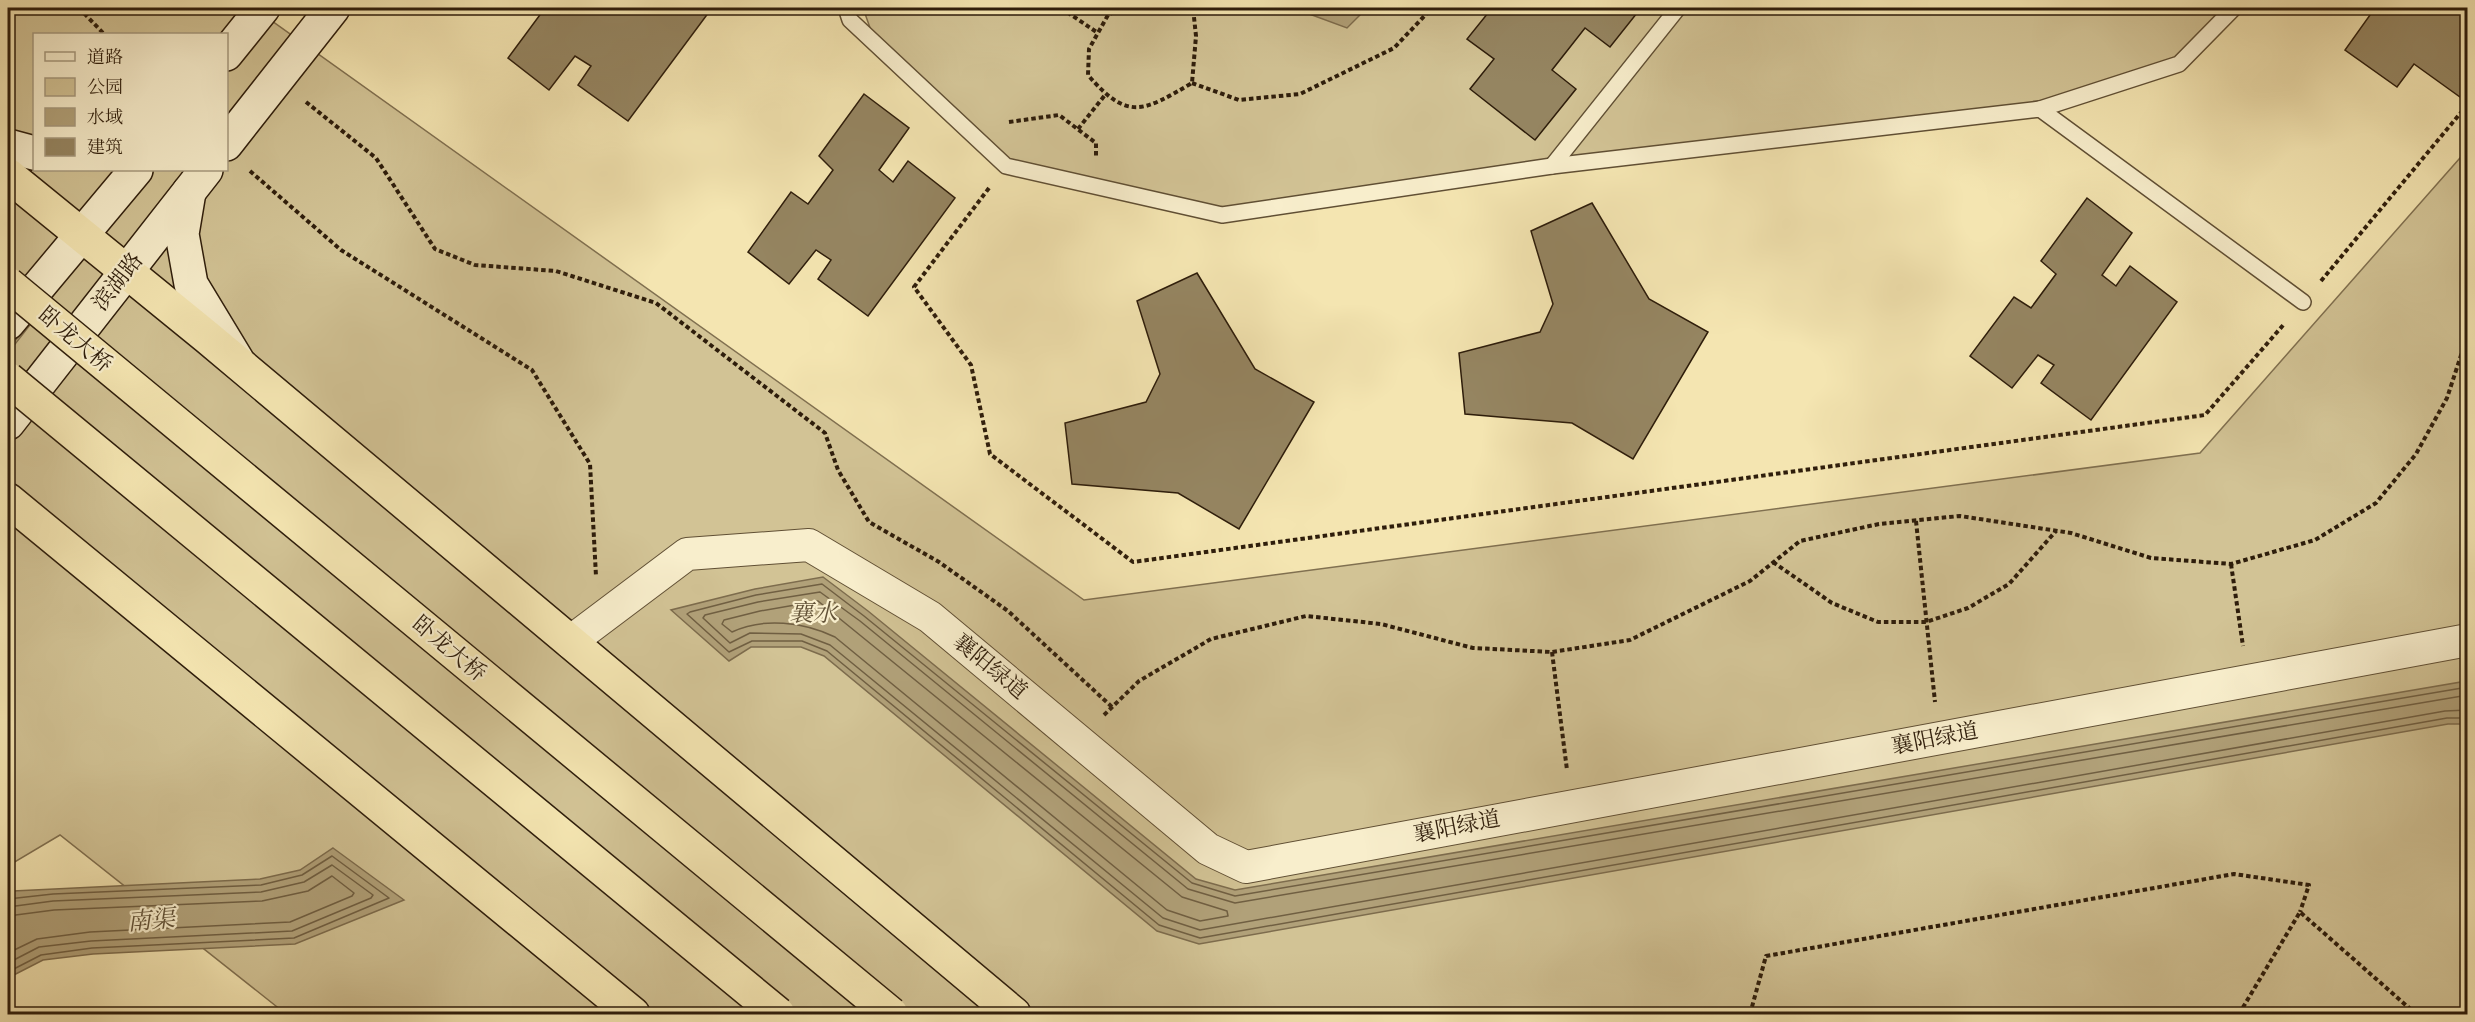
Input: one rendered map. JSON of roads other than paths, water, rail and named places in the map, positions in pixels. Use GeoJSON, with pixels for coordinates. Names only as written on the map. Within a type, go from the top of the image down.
{"type":"FeatureCollection","features":[{"type":"Feature","properties":{"kind":"highway"},"geometry":{"type":"LineString","coordinates":[[8,175],[242,366],[1014,1014]]}},
{"type":"Feature","properties":{"kind":"highway","name":"卧龙大桥"},"geometry":{"type":"LineString","coordinates":[[8,284],[891,1014]]}},
{"type":"Feature","properties":{"kind":"highway"},"geometry":{"type":"LineString","coordinates":[[8,379],[778,1014]]}},
{"type":"Feature","properties":{"kind":"highway"},"geometry":{"type":"LineString","coordinates":[[8,500],[633,1014]]}},
{"type":"Feature","properties":{"kind":"street"},"geometry":{"type":"LineString","coordinates":[[228,52],[263,8]]}},
{"type":"Feature","properties":{"kind":"street"},"geometry":{"type":"LineString","coordinates":[[235,155],[277,79],[333,8]]}},
{"type":"Feature","properties":{"kind":"street"},"geometry":{"type":"LineString","coordinates":[[8,146],[33,153]]}},
{"type":"Feature","properties":{"kind":"street"},"geometry":{"type":"LineString","coordinates":[[8,323],[135,171]]}},
{"type":"Feature","properties":{"kind":"street"},"geometry":{"type":"LineString","coordinates":[[198,180],[182,234],[191,284],[242,366]]}},
{"type":"Feature","properties":{"kind":"street","name":"滨湖路"},"geometry":{"type":"LineString","coordinates":[[8,423],[198,180]]}},
{"type":"Feature","properties":{"kind":"street","name":"襄阳绿道"},"geometry":{"type":"LineString","coordinates":[[570,642],[687,555],[808,545],[930,616],[1208,849],[1246,867],[2468,640]]}},
{"type":"Feature","properties":{"kind":"lane"},"geometry":{"type":"LineString","coordinates":[[846,8],[850,20],[1006,166],[1222,215],[1552,166],[2040,109],[2179,64],[2234,8]]}},
{"type":"Feature","properties":{"kind":"lane"},"geometry":{"type":"LineString","coordinates":[[1552,166],[1678,8]]}},
{"type":"Feature","properties":{"kind":"lane"},"geometry":{"type":"LineString","coordinates":[[2040,109],[2303,302]]}},
{"type":"Feature","properties":{"kind":"water"},"geometry":{"type":"Polygon","coordinates":[[[1293,8],[1367,8],[1347,28],[1293,8]]]}},
{"type":"Feature","properties":{"kind":"water","name":"襄水"},"geometry":{"type":"Polygon","coordinates":[[[823,577],[868,611],[1196,879],[1235,890],[2467,681],[2467,724],[2448,724],[1199,944],[1157,931],[824,656],[801,647],[751,647],[729,661],[671,610],[755,589],[823,577]]]}},
{"type":"Feature","properties":{"kind":"water","name":"南渠"},"geometry":{"type":"Polygon","coordinates":[[[333,848],[404,900],[295,944],[93,954],[43,960],[8,978],[8,894],[13,891],[260,879],[300,870],[333,848]]]}}]}
